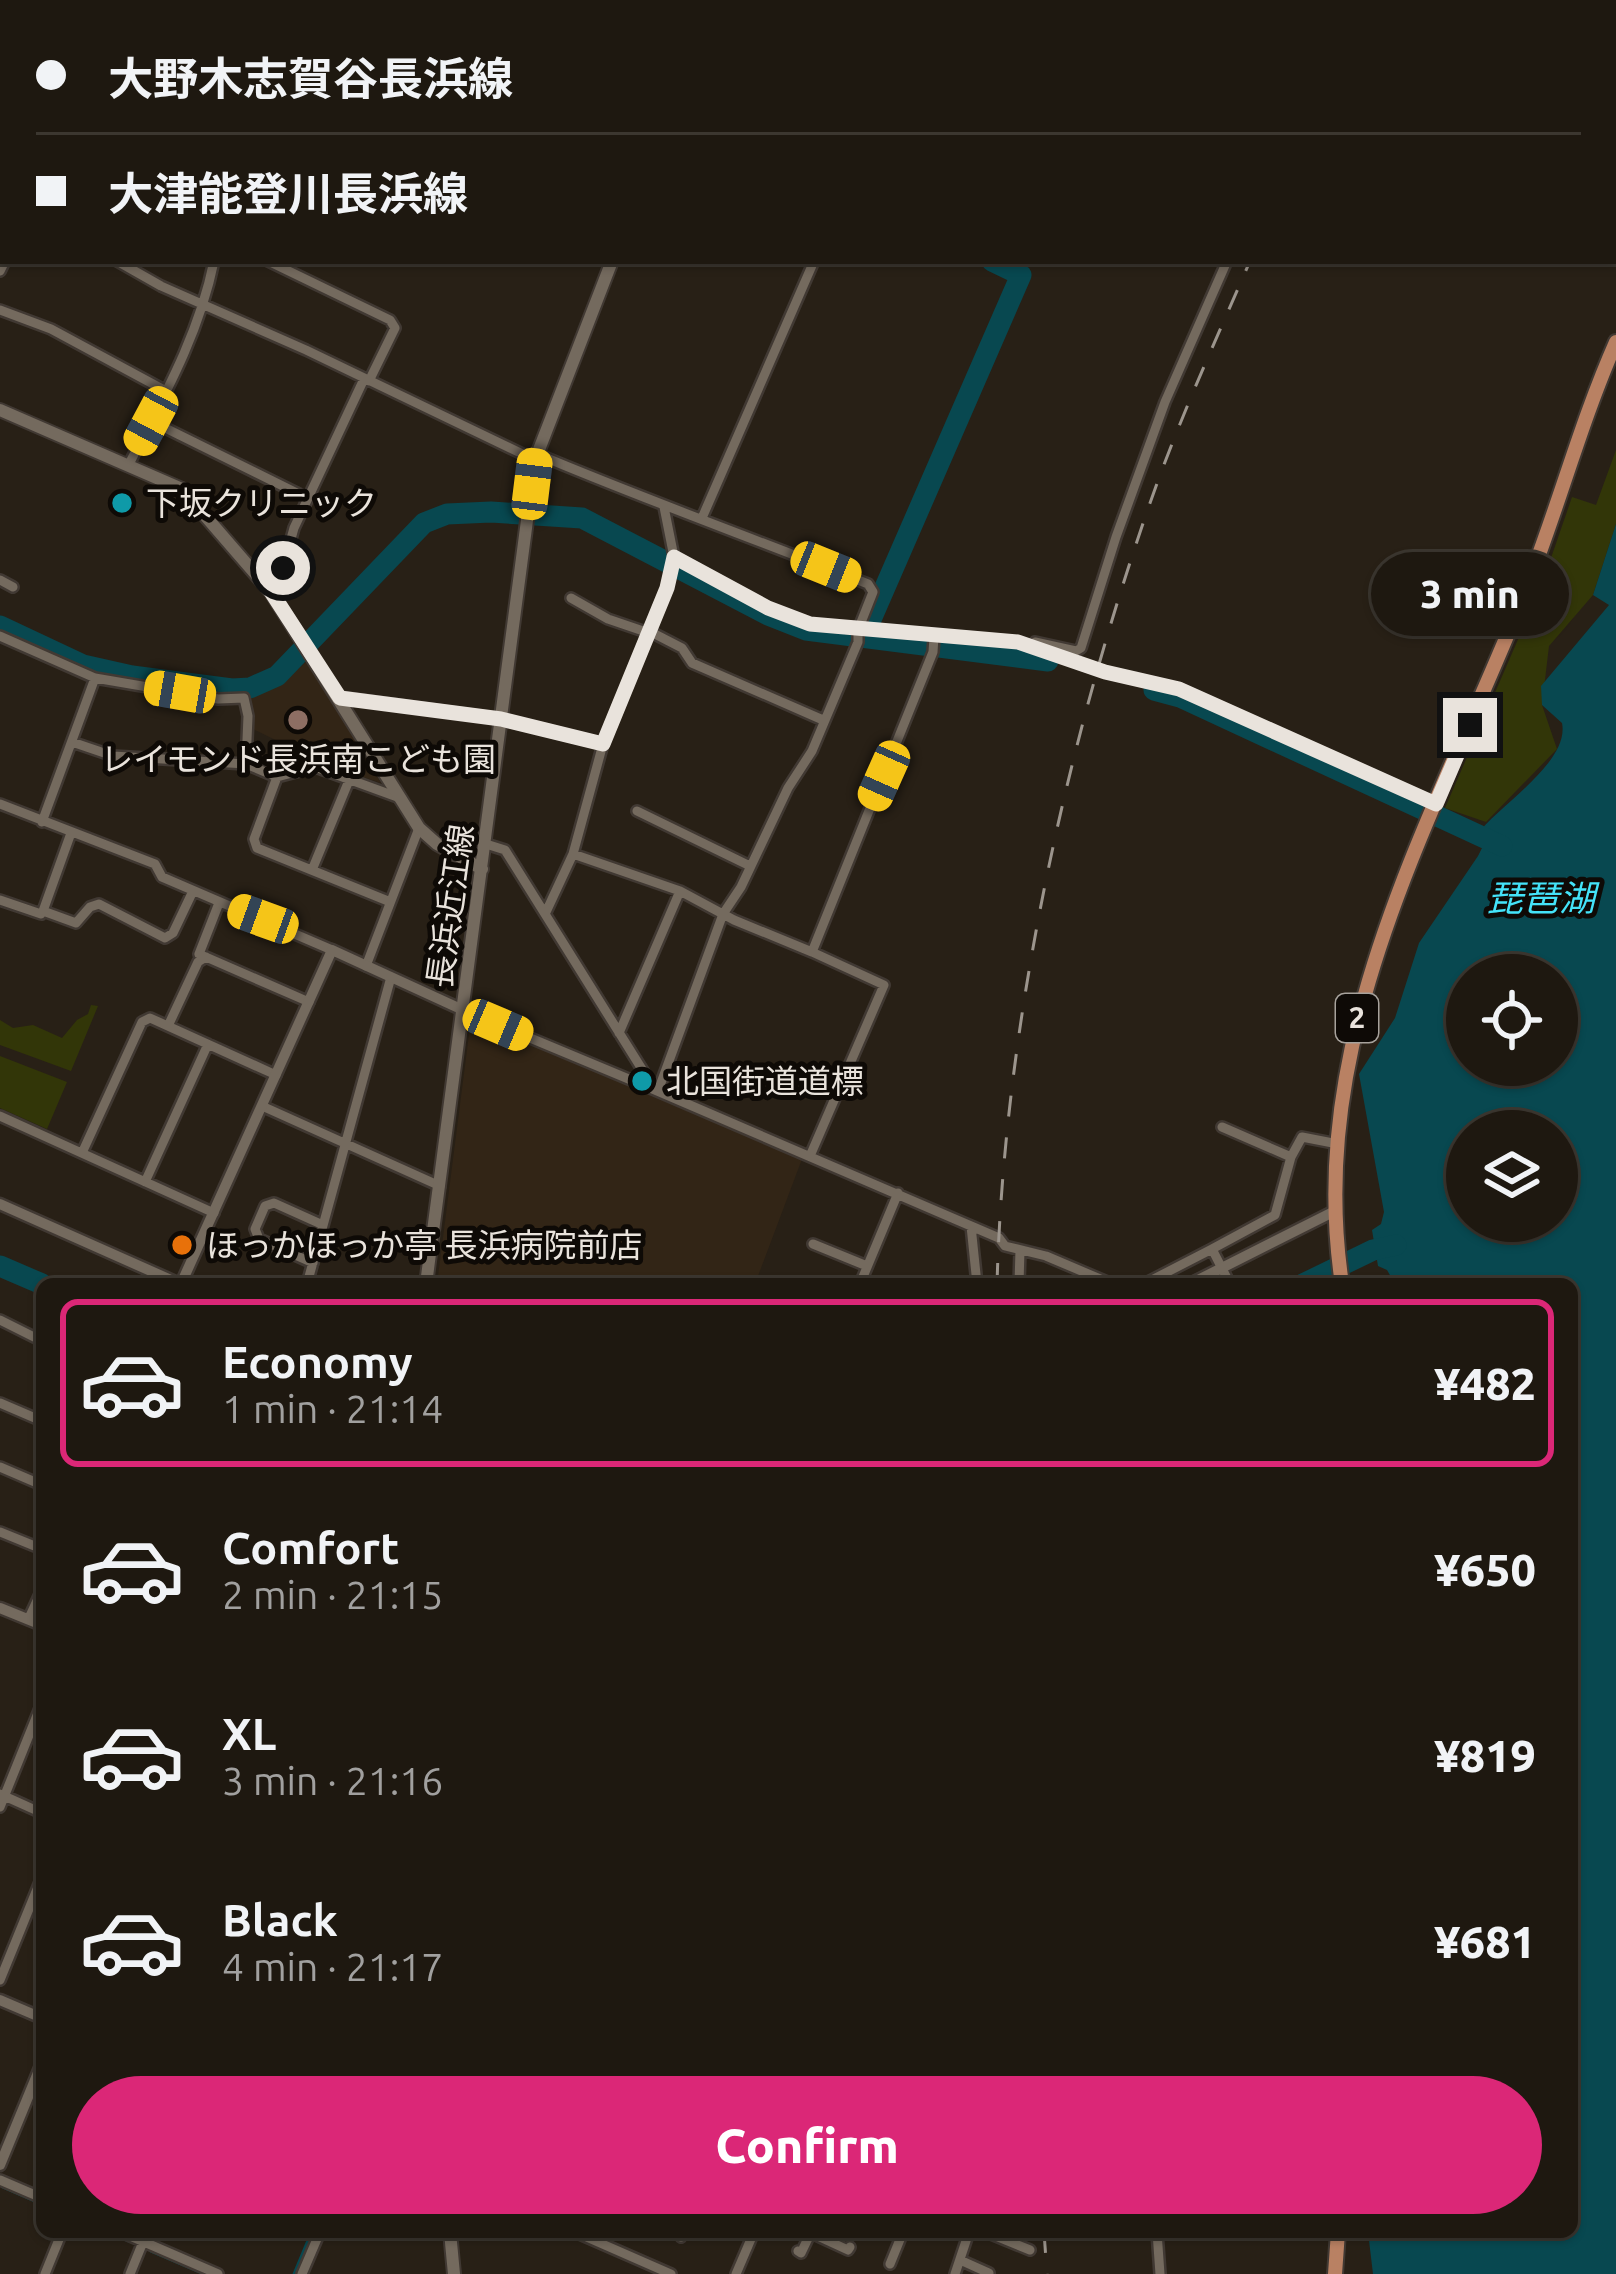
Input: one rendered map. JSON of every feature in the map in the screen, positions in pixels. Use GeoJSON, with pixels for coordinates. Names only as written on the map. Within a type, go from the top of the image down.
{"type":"FeatureCollection","features":[{"type":"Feature","properties":{"kind":"main road","name":"長浜近江線"},"geometry":{"type":"LineString","coordinates":[[427,1278],[536,457],[610,264]]}},
{"type":"Feature","properties":{"kind":"main road","name":"2"},"geometry":{"type":"LineString","coordinates":[[1341,1278],[1334,1220],[1338,1144],[1347,1064],[1365,985],[1394,901],[1530,582],[1588,405],[1616,342]]}},
{"type":"Feature","properties":{"kind":"main road"},"geometry":{"type":"LineString","coordinates":[[0,410],[182,490],[268,587],[419,828],[482,869]]}},
{"type":"Feature","properties":{"kind":"main road"},"geometry":{"type":"LineString","coordinates":[[451,2238],[454,2274]]}},
{"type":"Feature","properties":{"kind":"main road"},"geometry":{"type":"LineString","coordinates":[[1335,2274],[1338,2238]]}},
{"type":"Feature","properties":{"kind":"street"},"geometry":{"type":"LineString","coordinates":[[122,264],[536,457],[868,584],[873,592],[863,633],[812,751],[723,914],[657,1090]]}},
{"type":"Feature","properties":{"kind":"street"},"geometry":{"type":"LineString","coordinates":[[129,464],[206,304],[213,264]]}},
{"type":"Feature","properties":{"kind":"street"},"geometry":{"type":"LineString","coordinates":[[268,587],[283,568],[308,498],[395,328],[391,320],[274,264]]}},
{"type":"Feature","properties":{"kind":"street"},"geometry":{"type":"LineString","coordinates":[[702,518],[813,264]]}},
{"type":"Feature","properties":{"kind":"street"},"geometry":{"type":"LineString","coordinates":[[672,562],[810,624],[934,643],[1037,642],[1076,651],[1081,648],[1151,438],[1226,264]]}},
{"type":"Feature","properties":{"kind":"street"},"geometry":{"type":"LineString","coordinates":[[0,310],[50,329],[166,391]]}},
{"type":"Feature","properties":{"kind":"street"},"geometry":{"type":"LineString","coordinates":[[151,421],[308,498]]}},
{"type":"Feature","properties":{"kind":"street"},"geometry":{"type":"LineString","coordinates":[[546,913],[573,854],[603,744],[672,562],[664,507]]}},
{"type":"Feature","properties":{"kind":"street"},"geometry":{"type":"LineString","coordinates":[[0,580],[13,587]]}},
{"type":"Feature","properties":{"kind":"street"},"geometry":{"type":"LineString","coordinates":[[572,598],[608,619],[682,648],[692,663],[823,720]]}},
{"type":"Feature","properties":{"kind":"street"},"geometry":{"type":"LineString","coordinates":[[0,636],[95,678],[218,699],[244,698],[246,764]]}},
{"type":"Feature","properties":{"kind":"street"},"geometry":{"type":"LineString","coordinates":[[1018,642],[1202,698],[1433,810]]}},
{"type":"Feature","properties":{"kind":"street"},"geometry":{"type":"LineString","coordinates":[[812,952],[934,643]]}},
{"type":"Feature","properties":{"kind":"street"},"geometry":{"type":"LineString","coordinates":[[43,822],[95,678]]}},
{"type":"Feature","properties":{"kind":"street"},"geometry":{"type":"LineString","coordinates":[[340,698],[501,719],[603,744]]}},
{"type":"Feature","properties":{"kind":"street"},"geometry":{"type":"LineString","coordinates":[[72,742],[113,756],[246,764],[277,777],[315,767],[400,798]]}},
{"type":"Feature","properties":{"kind":"street"},"geometry":{"type":"LineString","coordinates":[[277,777],[254,839],[257,848],[388,902]]}},
{"type":"Feature","properties":{"kind":"street"},"geometry":{"type":"LineString","coordinates":[[312,870],[350,778]]}},
{"type":"Feature","properties":{"kind":"street"},"geometry":{"type":"LineString","coordinates":[[0,805],[155,864],[162,877],[219,903],[898,1193],[999,1238],[1005,1246],[1046,1256],[1098,1278]]}},
{"type":"Feature","properties":{"kind":"street"},"geometry":{"type":"LineString","coordinates":[[637,812],[748,865]]}},
{"type":"Feature","properties":{"kind":"street"},"geometry":{"type":"LineString","coordinates":[[366,966],[419,828]]}},
{"type":"Feature","properties":{"kind":"street"},"geometry":{"type":"LineString","coordinates":[[0,901],[41,914],[71,833]]}},
{"type":"Feature","properties":{"kind":"street"},"geometry":{"type":"LineString","coordinates":[[486,844],[505,850],[657,1090]]}},
{"type":"Feature","properties":{"kind":"street"},"geometry":{"type":"LineString","coordinates":[[573,854],[680,891],[884,985],[810,1156]]}},
{"type":"Feature","properties":{"kind":"street"},"geometry":{"type":"LineString","coordinates":[[43,910],[76,923],[99,904],[165,938],[173,933],[193,891]]}},
{"type":"Feature","properties":{"kind":"street"},"geometry":{"type":"LineString","coordinates":[[619,1033],[680,891]]}},
{"type":"Feature","properties":{"kind":"street"},"geometry":{"type":"LineString","coordinates":[[219,903],[199,954],[309,1002]]}},
{"type":"Feature","properties":{"kind":"street"},"geometry":{"type":"LineString","coordinates":[[183,1278],[332,950]]}},
{"type":"Feature","properties":{"kind":"street"},"geometry":{"type":"LineString","coordinates":[[168,1026],[198,962],[206,957]]}},
{"type":"Feature","properties":{"kind":"street"},"geometry":{"type":"LineString","coordinates":[[309,1278],[391,977]]}},
{"type":"Feature","properties":{"kind":"street"},"geometry":{"type":"LineString","coordinates":[[82,1153],[142,1022],[150,1018],[276,1075]]}},
{"type":"Feature","properties":{"kind":"street"},"geometry":{"type":"LineString","coordinates":[[146,1183],[208,1044]]}},
{"type":"Feature","properties":{"kind":"street"},"geometry":{"type":"LineString","coordinates":[[262,1106],[440,1186]]}},
{"type":"Feature","properties":{"kind":"street"},"geometry":{"type":"LineString","coordinates":[[0,1117],[214,1213]]}},
{"type":"Feature","properties":{"kind":"street"},"geometry":{"type":"LineString","coordinates":[[1222,1127],[1291,1157]]}},
{"type":"Feature","properties":{"kind":"street"},"geometry":{"type":"LineString","coordinates":[[1156,1278],[1275,1215],[1291,1157],[1302,1136],[1338,1144]]}},
{"type":"Feature","properties":{"kind":"street"},"geometry":{"type":"LineString","coordinates":[[862,1278],[898,1193]]}},
{"type":"Feature","properties":{"kind":"street"},"geometry":{"type":"LineString","coordinates":[[313,1263],[259,1239],[255,1228],[265,1206],[274,1203],[323,1225]]}},
{"type":"Feature","properties":{"kind":"street"},"geometry":{"type":"LineString","coordinates":[[0,1204],[166,1278]]}},
{"type":"Feature","properties":{"kind":"street"},"geometry":{"type":"LineString","coordinates":[[1202,1278],[1334,1220]]}},
{"type":"Feature","properties":{"kind":"street"},"geometry":{"type":"LineString","coordinates":[[971,1226],[976,1278]]}},
{"type":"Feature","properties":{"kind":"street"},"geometry":{"type":"LineString","coordinates":[[813,1244],[867,1266]]}},
{"type":"Feature","properties":{"kind":"street"},"geometry":{"type":"LineString","coordinates":[[1212,1249],[1227,1278]]}},
{"type":"Feature","properties":{"kind":"street"},"geometry":{"type":"LineString","coordinates":[[1018,1278],[1020,1250]]}},
{"type":"Feature","properties":{"kind":"street"},"geometry":{"type":"LineString","coordinates":[[0,1320],[36,1338]]}},
{"type":"Feature","properties":{"kind":"street"},"geometry":{"type":"LineString","coordinates":[[0,1403],[36,1418]]}},
{"type":"Feature","properties":{"kind":"street"},"geometry":{"type":"LineString","coordinates":[[0,1467],[36,1482]]}},
{"type":"Feature","properties":{"kind":"street"},"geometry":{"type":"LineString","coordinates":[[0,1532],[36,1547]]}},
{"type":"Feature","properties":{"kind":"street"},"geometry":{"type":"LineString","coordinates":[[29,1619],[36,1604]]}},
{"type":"Feature","properties":{"kind":"street"},"geometry":{"type":"LineString","coordinates":[[0,1608],[36,1622]]}},
{"type":"Feature","properties":{"kind":"street"},"geometry":{"type":"LineString","coordinates":[[36,1717],[2,1799],[36,1811]]}},
{"type":"Feature","properties":{"kind":"street"},"geometry":{"type":"LineString","coordinates":[[0,1980],[36,1892]]}},
{"type":"Feature","properties":{"kind":"street"},"geometry":{"type":"LineString","coordinates":[[0,2000],[36,2015]]}},
{"type":"Feature","properties":{"kind":"street"},"geometry":{"type":"LineString","coordinates":[[0,2164],[36,2077]]}},
{"type":"Feature","properties":{"kind":"street"},"geometry":{"type":"LineString","coordinates":[[0,2180],[36,2195]]}},
{"type":"Feature","properties":{"kind":"street"},"geometry":{"type":"LineString","coordinates":[[45,2274],[60,2238]]}},
{"type":"Feature","properties":{"kind":"street"},"geometry":{"type":"LineString","coordinates":[[134,2238],[216,2274]]}},
{"type":"Feature","properties":{"kind":"street"},"geometry":{"type":"LineString","coordinates":[[302,2274],[317,2238]]}},
{"type":"Feature","properties":{"kind":"street"},"geometry":{"type":"LineString","coordinates":[[589,2238],[671,2274]]}},
{"type":"Feature","properties":{"kind":"street"},"geometry":{"type":"LineString","coordinates":[[611,2247],[615,2238]]}},
{"type":"Feature","properties":{"kind":"street"},"geometry":{"type":"LineString","coordinates":[[736,2274],[751,2238]]}},
{"type":"Feature","properties":{"kind":"street"},"geometry":{"type":"LineString","coordinates":[[798,2252],[802,2253],[808,2238]]}},
{"type":"Feature","properties":{"kind":"street"},"geometry":{"type":"LineString","coordinates":[[823,2238],[850,2247]]}},
{"type":"Feature","properties":{"kind":"street"},"geometry":{"type":"LineString","coordinates":[[890,2264],[901,2238]]}},
{"type":"Feature","properties":{"kind":"street"},"geometry":{"type":"LineString","coordinates":[[955,2274],[967,2238]]}},
{"type":"Feature","properties":{"kind":"street"},"geometry":{"type":"LineString","coordinates":[[1001,2238],[1030,2250]]}},
{"type":"Feature","properties":{"kind":"street"},"geometry":{"type":"LineString","coordinates":[[1157,2238],[1160,2274]]}},
{"type":"Feature","properties":{"kind":"street"},"geometry":{"type":"LineString","coordinates":[[130,2274],[143,2242]]}},
{"type":"Feature","properties":{"kind":"street"},"geometry":{"type":"LineString","coordinates":[[960,2260],[989,2272]]}},
{"type":"Feature","properties":{"kind":"shaded area","name":"レイモンド長浜南こども園"},"geometry":{"type":"Polygon","coordinates":[[[307,661],[381,783],[313,760],[291,765],[294,749],[253,729],[251,697],[283,682],[307,661]]]}},
{"type":"Feature","properties":{"kind":"shaded area"},"geometry":{"type":"Polygon","coordinates":[[[471,1019],[802,1159],[757,1278],[438,1278],[471,1019]]]}},
{"type":"Feature","properties":{"kind":"green space"},"geometry":{"type":"Polygon","coordinates":[[[1616,450],[1616,524],[1593,595],[1549,646],[1542,705],[1557,749],[1486,822],[1445,808],[1542,584],[1572,497],[1596,505],[1616,450]]]}},
{"type":"Feature","properties":{"kind":"green space"},"geometry":{"type":"Polygon","coordinates":[[[91,1005],[98,1006],[71,1071],[0,1045],[0,1020],[13,1028],[33,1025],[62,1038],[88,1014],[91,1005]]]}},
{"type":"Feature","properties":{"kind":"green space"},"geometry":{"type":"Polygon","coordinates":[[[0,1056],[67,1082],[47,1129],[0,1108],[0,1056]]]}},
{"type":"Feature","properties":{"kind":"water","name":"琵琶湖"},"geometry":{"type":"Polygon","coordinates":[[[1616,524],[1616,2274],[1373,2274],[1369,2238],[1578,2238],[1578,1278],[1392,1278],[1378,1266],[1372,1230],[1381,1224],[1384,1212],[1359,1074],[1395,1018],[1419,943],[1483,846],[1477,835],[1555,753],[1562,723],[1542,705],[1541,686],[1609,605],[1593,595],[1616,524]]]}},
{"type":"Feature","properties":{"kind":"waterway"},"geometry":{"type":"LineString","coordinates":[[870,636],[869,624],[1021,275],[998,264]]}},
{"type":"Feature","properties":{"kind":"waterway"},"geometry":{"type":"LineString","coordinates":[[0,626],[83,665],[132,676],[250,688],[277,676],[424,523],[447,514],[491,512],[582,518],[806,630],[1048,661]]}},
{"type":"Feature","properties":{"kind":"waterway"},"geometry":{"type":"LineString","coordinates":[[1154,690],[1180,697],[1502,846]]}},
{"type":"Feature","properties":{"kind":"waterway"},"geometry":{"type":"LineString","coordinates":[[1315,1278],[1373,1250],[1396,1245]]}},
{"type":"Feature","properties":{"kind":"waterway"},"geometry":{"type":"LineString","coordinates":[[0,1266],[36,1281]]}},
{"type":"Feature","properties":{"kind":"waterway"},"geometry":{"type":"LineString","coordinates":[[15,1796],[36,1805]]}},
{"type":"Feature","properties":{"kind":"waterway"},"geometry":{"type":"LineString","coordinates":[[3,2187],[36,2201]]}},
{"type":"Feature","properties":{"kind":"waterway"},"geometry":{"type":"LineString","coordinates":[[122,2238],[129,2241]]}},
{"type":"Feature","properties":{"kind":"waterway"},"geometry":{"type":"LineString","coordinates":[[294,2274],[309,2238]]}},
{"type":"Feature","properties":{"kind":"waterway"},"geometry":{"type":"LineString","coordinates":[[151,2251],[202,2273]]}},
{"type":"Feature","properties":{"kind":"railway"},"geometry":{"type":"LineString","coordinates":[[997,1278],[1012,1088],[1044,889],[1066,791],[1149,506],[1249,264]]}},
{"type":"Feature","properties":{"kind":"railway"},"geometry":{"type":"LineString","coordinates":[[1044,2238],[1047,2274]]}},
{"type":"Feature","properties":{"kind":"place","name":"下坂クリニック"},"geometry":{"type":"Point","coordinates":[122,503]}},
{"type":"Feature","properties":{"kind":"place","name":"レイモンド長浜南こども園"},"geometry":{"type":"Point","coordinates":[298,720]}},
{"type":"Feature","properties":{"kind":"place","name":"北国街道道標"},"geometry":{"type":"Point","coordinates":[642,1081]}},
{"type":"Feature","properties":{"kind":"place","name":"ほっかほっか亭 長浜病院前店"},"geometry":{"type":"Point","coordinates":[182,1245]}},
{"type":"Feature","properties":{"kind":"route"},"geometry":{"type":"LineString","coordinates":[[283,568],[268,587],[340,698],[501,719],[603,744],[667,588],[674,557],[768,608],[810,624],[1018,642],[1105,672],[1179,689],[1436,804],[1470,725]]}}]}
